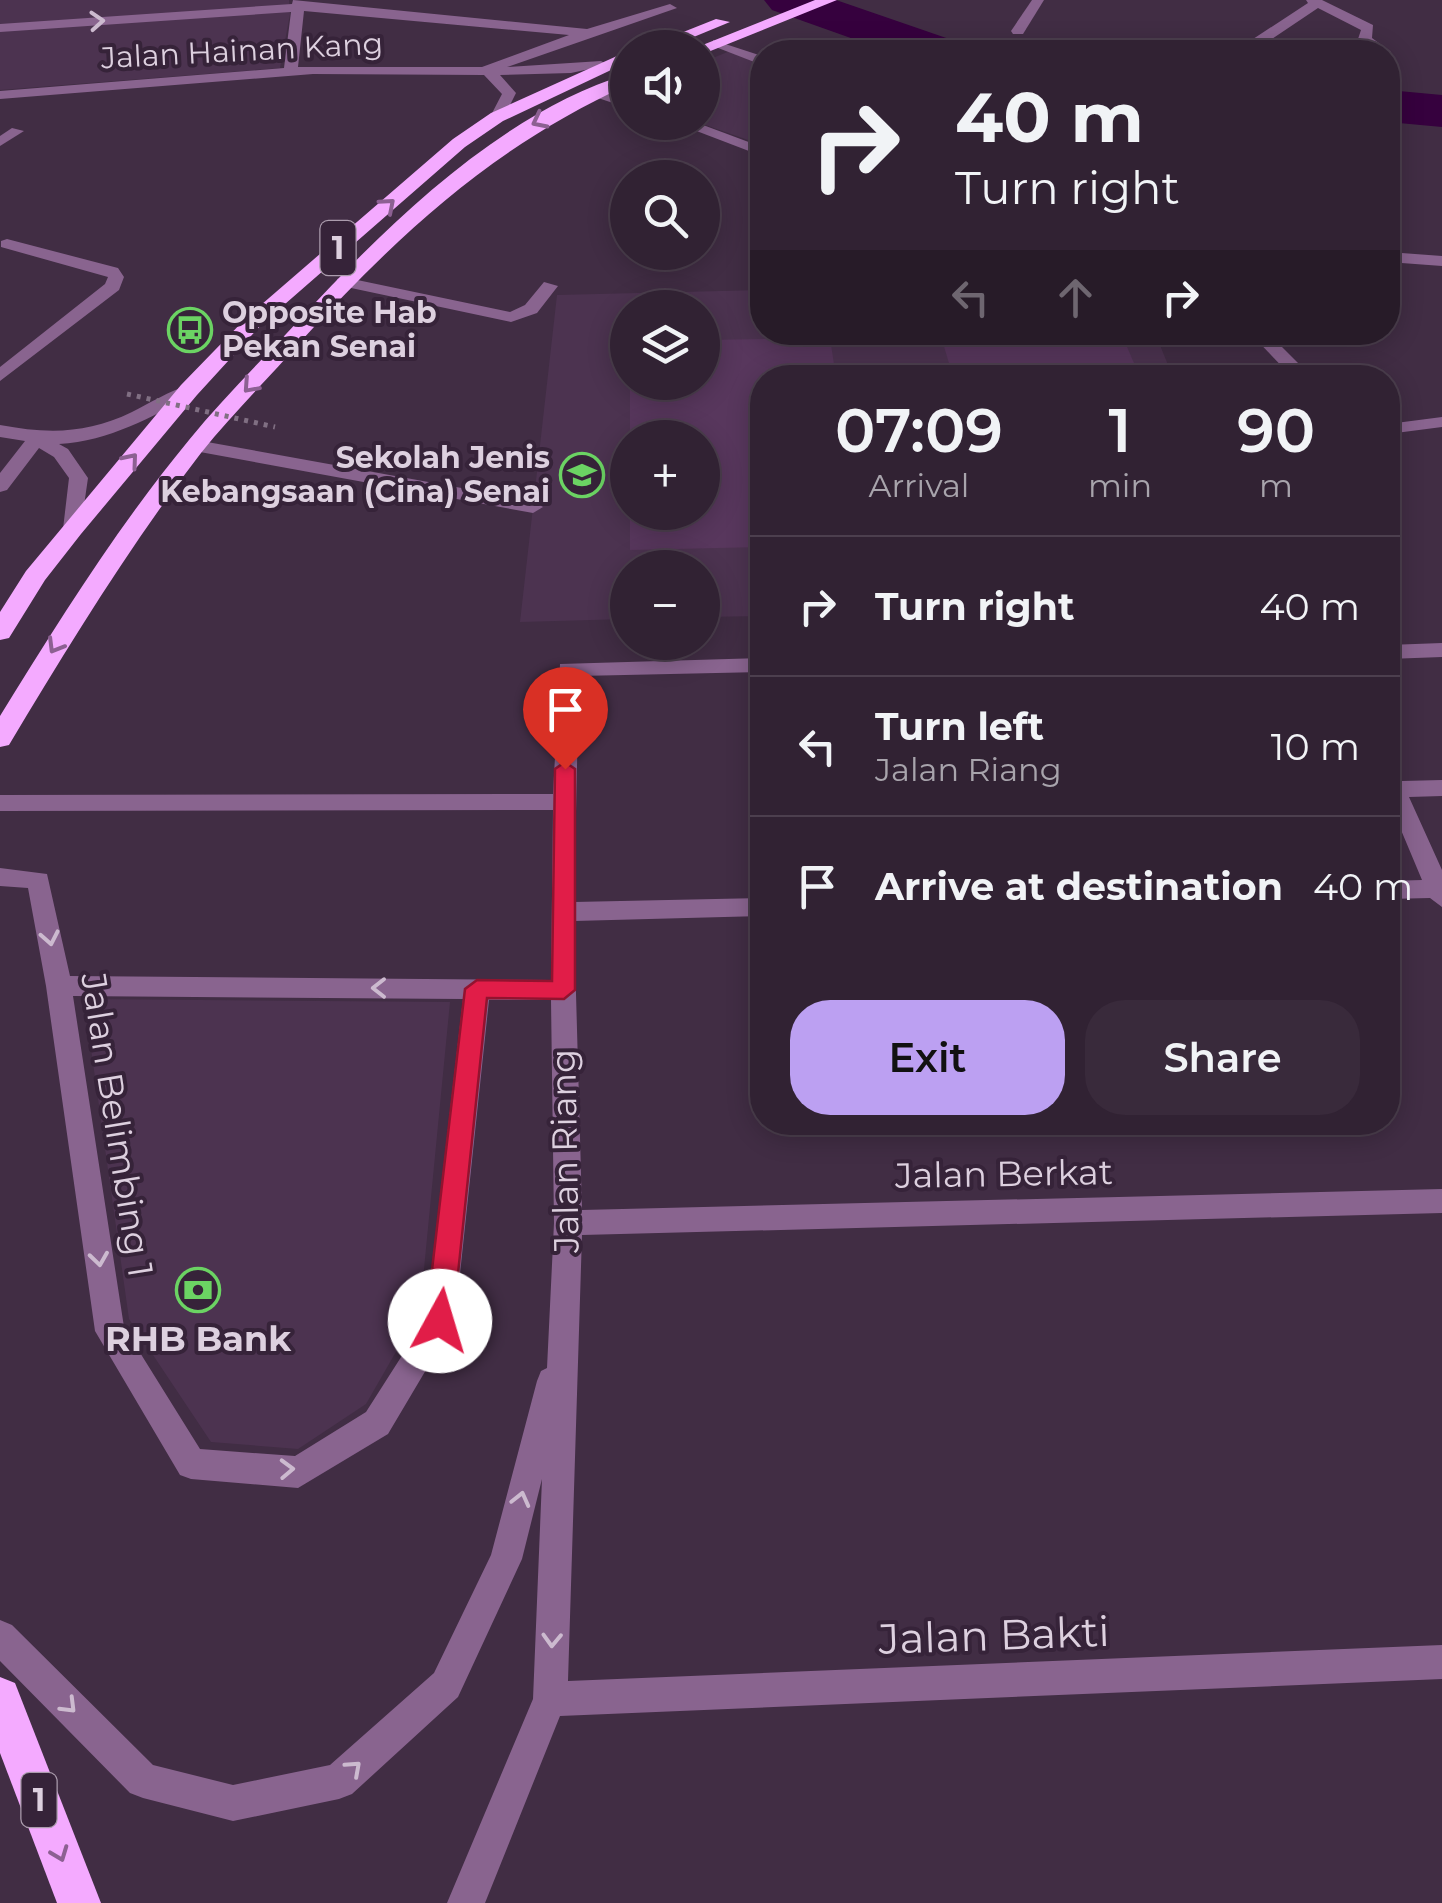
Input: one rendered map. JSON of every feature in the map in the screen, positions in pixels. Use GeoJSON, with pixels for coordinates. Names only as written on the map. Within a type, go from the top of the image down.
{"type":"FeatureCollection","features":[{"type":"Feature","properties":{"kind":"highway"},"geometry":{"type":"LineString","coordinates":[[720,42],[829,0]]}},
{"type":"Feature","properties":{"kind":"highway"},"geometry":{"type":"LineString","coordinates":[[699,30],[742,14]]}},
{"type":"Feature","properties":{"kind":"highway","name":"1"},"geometry":{"type":"LineString","coordinates":[[0,632],[35,576],[73,529],[189,390],[254,321],[459,142],[497,117],[610,62]]}},
{"type":"Feature","properties":{"kind":"highway","name":"1"},"geometry":{"type":"LineString","coordinates":[[0,738],[83,599],[196,446],[343,282],[416,211],[514,134],[610,86]]}},
{"type":"Feature","properties":{"kind":"highway","name":"1"},"geometry":{"type":"LineString","coordinates":[[0,1698],[79,1903]]}},
{"type":"Feature","properties":{"kind":"street"},"geometry":{"type":"LineString","coordinates":[[497,117],[509,93],[487,70],[588,32],[670,8],[652,0]]}},
{"type":"Feature","properties":{"kind":"street"},"geometry":{"type":"LineString","coordinates":[[1018,31],[1038,0]]}},
{"type":"Feature","properties":{"kind":"street"},"geometry":{"type":"LineString","coordinates":[[1260,40],[1314,1],[1368,28],[1366,40]]}},
{"type":"Feature","properties":{"kind":"street"},"geometry":{"type":"LineString","coordinates":[[0,28],[300,3],[588,32]]}},
{"type":"Feature","properties":{"kind":"street"},"geometry":{"type":"LineString","coordinates":[[290,72],[300,3]]}},
{"type":"Feature","properties":{"kind":"street"},"geometry":{"type":"LineString","coordinates":[[720,49],[750,57]]}},
{"type":"Feature","properties":{"kind":"street","name":"Jalan Hainan Kang"},"geometry":{"type":"LineString","coordinates":[[0,95],[290,72],[548,73],[601,65]]}},
{"type":"Feature","properties":{"kind":"street"},"geometry":{"type":"LineString","coordinates":[[594,92],[610,98]]}},
{"type":"Feature","properties":{"kind":"street"},"geometry":{"type":"LineString","coordinates":[[0,142],[17,131]]}},
{"type":"Feature","properties":{"kind":"street"},"geometry":{"type":"LineString","coordinates":[[720,137],[750,148]]}},
{"type":"Feature","properties":{"kind":"street"},"geometry":{"type":"LineString","coordinates":[[740,144],[750,137]]}},
{"type":"Feature","properties":{"kind":"street"},"geometry":{"type":"LineString","coordinates":[[0,376],[114,286],[116,277],[112,271],[7,244]]}},
{"type":"Feature","properties":{"kind":"street"},"geometry":{"type":"LineString","coordinates":[[1400,259],[1442,261]]}},
{"type":"Feature","properties":{"kind":"street"},"geometry":{"type":"LineString","coordinates":[[343,282],[511,317],[532,309],[550,286]]}},
{"type":"Feature","properties":{"kind":"street"},"geometry":{"type":"LineString","coordinates":[[1270,345],[1290,365]]}},
{"type":"Feature","properties":{"kind":"street"},"geometry":{"type":"LineString","coordinates":[[0,431],[65,441],[102,434],[189,390]]}},
{"type":"Feature","properties":{"kind":"street"},"geometry":{"type":"LineString","coordinates":[[1400,428],[1442,422]]}},
{"type":"Feature","properties":{"kind":"street"},"geometry":{"type":"LineString","coordinates":[[0,486],[36,439]]}},
{"type":"Feature","properties":{"kind":"street"},"geometry":{"type":"LineString","coordinates":[[36,439],[61,453],[78,478],[73,529]]}},
{"type":"Feature","properties":{"kind":"street"},"geometry":{"type":"LineString","coordinates":[[196,446],[532,507]]}},
{"type":"Feature","properties":{"kind":"street"},"geometry":{"type":"LineString","coordinates":[[1400,652],[1442,650]]}},
{"type":"Feature","properties":{"kind":"street","name":"Jalan Riang"},"geometry":{"type":"LineString","coordinates":[[466,1903],[550,1699],[568,1223],[562,912],[568,670],[750,665]]}},
{"type":"Feature","properties":{"kind":"street"},"geometry":{"type":"LineString","coordinates":[[1400,783],[1442,788]]}},
{"type":"Feature","properties":{"kind":"street"},"geometry":{"type":"LineString","coordinates":[[0,803],[564,802]]}},
{"type":"Feature","properties":{"kind":"street"},"geometry":{"type":"LineString","coordinates":[[1400,803],[1440,894],[1400,891]]}},
{"type":"Feature","properties":{"kind":"street","name":"Jalan Belimbing 1"},"geometry":{"type":"LineString","coordinates":[[0,877],[38,880],[59,986],[110,1331],[191,1464],[298,1472],[377,1423],[440,1321],[477,989]]}},
{"type":"Feature","properties":{"kind":"street"},"geometry":{"type":"LineString","coordinates":[[562,912],[750,907]]}},
{"type":"Feature","properties":{"kind":"street"},"geometry":{"type":"LineString","coordinates":[[59,986],[564,990]]}},
{"type":"Feature","properties":{"kind":"street","name":"Jalan Berkat"},"geometry":{"type":"LineString","coordinates":[[568,1223],[1442,1201]]}},
{"type":"Feature","properties":{"kind":"street","name":"Jalan Riang"},"geometry":{"type":"LineString","coordinates":[[0,1638],[144,1780],[232,1803],[339,1781],[446,1684],[506,1559],[564,1333]]}},
{"type":"Feature","properties":{"kind":"street","name":"Jalan Bakti"},"geometry":{"type":"LineString","coordinates":[[550,1699],[1442,1662]]}},
{"type":"Feature","properties":{"kind":"path"},"geometry":{"type":"LineString","coordinates":[[127,394],[275,427]]}},
{"type":"Feature","properties":{"kind":"shaded area"},"geometry":{"type":"Polygon","coordinates":[[[0,0],[289,0],[290,14],[280,68],[0,90],[0,0]]]}},
{"type":"Feature","properties":{"kind":"shaded area"},"geometry":{"type":"Polygon","coordinates":[[[730,51],[750,59],[750,141],[720,130],[720,55],[730,51]]]}},
{"type":"Feature","properties":{"kind":"shaded area"},"geometry":{"type":"Polygon","coordinates":[[[750,290],[750,345],[1160,345],[1168,365],[750,365],[750,616],[720,617],[720,550],[610,550],[610,619],[520,622],[557,295],[610,294],[610,400],[720,400],[720,291],[750,290]]]}},
{"type":"Feature","properties":{"kind":"shaded area"},"geometry":{"type":"Polygon","coordinates":[[[750,339],[750,345],[831,345],[834,365],[750,365],[750,547],[630,550],[630,530],[720,530],[720,420],[630,420],[630,400],[720,400],[720,340],[750,339]]]}},
{"type":"Feature","properties":{"kind":"shaded area"},"geometry":{"type":"Polygon","coordinates":[[[944,345],[1126,345],[1134,363],[1082,365],[950,365],[944,345]]]}},
{"type":"Feature","properties":{"kind":"shaded area"},"geometry":{"type":"Polygon","coordinates":[[[84,999],[450,1002],[420,1310],[366,1404],[298,1449],[211,1442],[129,1319],[84,999]]]}},
{"type":"Feature","properties":{"kind":"waterway"},"geometry":{"type":"LineString","coordinates":[[789,0],[903,40]]}},
{"type":"Feature","properties":{"kind":"waterway"},"geometry":{"type":"LineString","coordinates":[[1400,107],[1442,111]]}},
{"type":"Feature","properties":{"kind":"place","name":"Opposite Hab Pekan Senai"},"geometry":{"type":"Point","coordinates":[190,330]}},
{"type":"Feature","properties":{"kind":"place","name":"Sekolah Jenis Kebangsaan (Cina) Senai"},"geometry":{"type":"Point","coordinates":[582,475]}},
{"type":"Feature","properties":{"kind":"place","name":"RHB Bank"},"geometry":{"type":"Point","coordinates":[198,1290]}},
{"type":"Feature","properties":{"kind":"route"},"geometry":{"type":"LineString","coordinates":[[440,1321],[477,989],[564,990],[565,769]]}}]}
